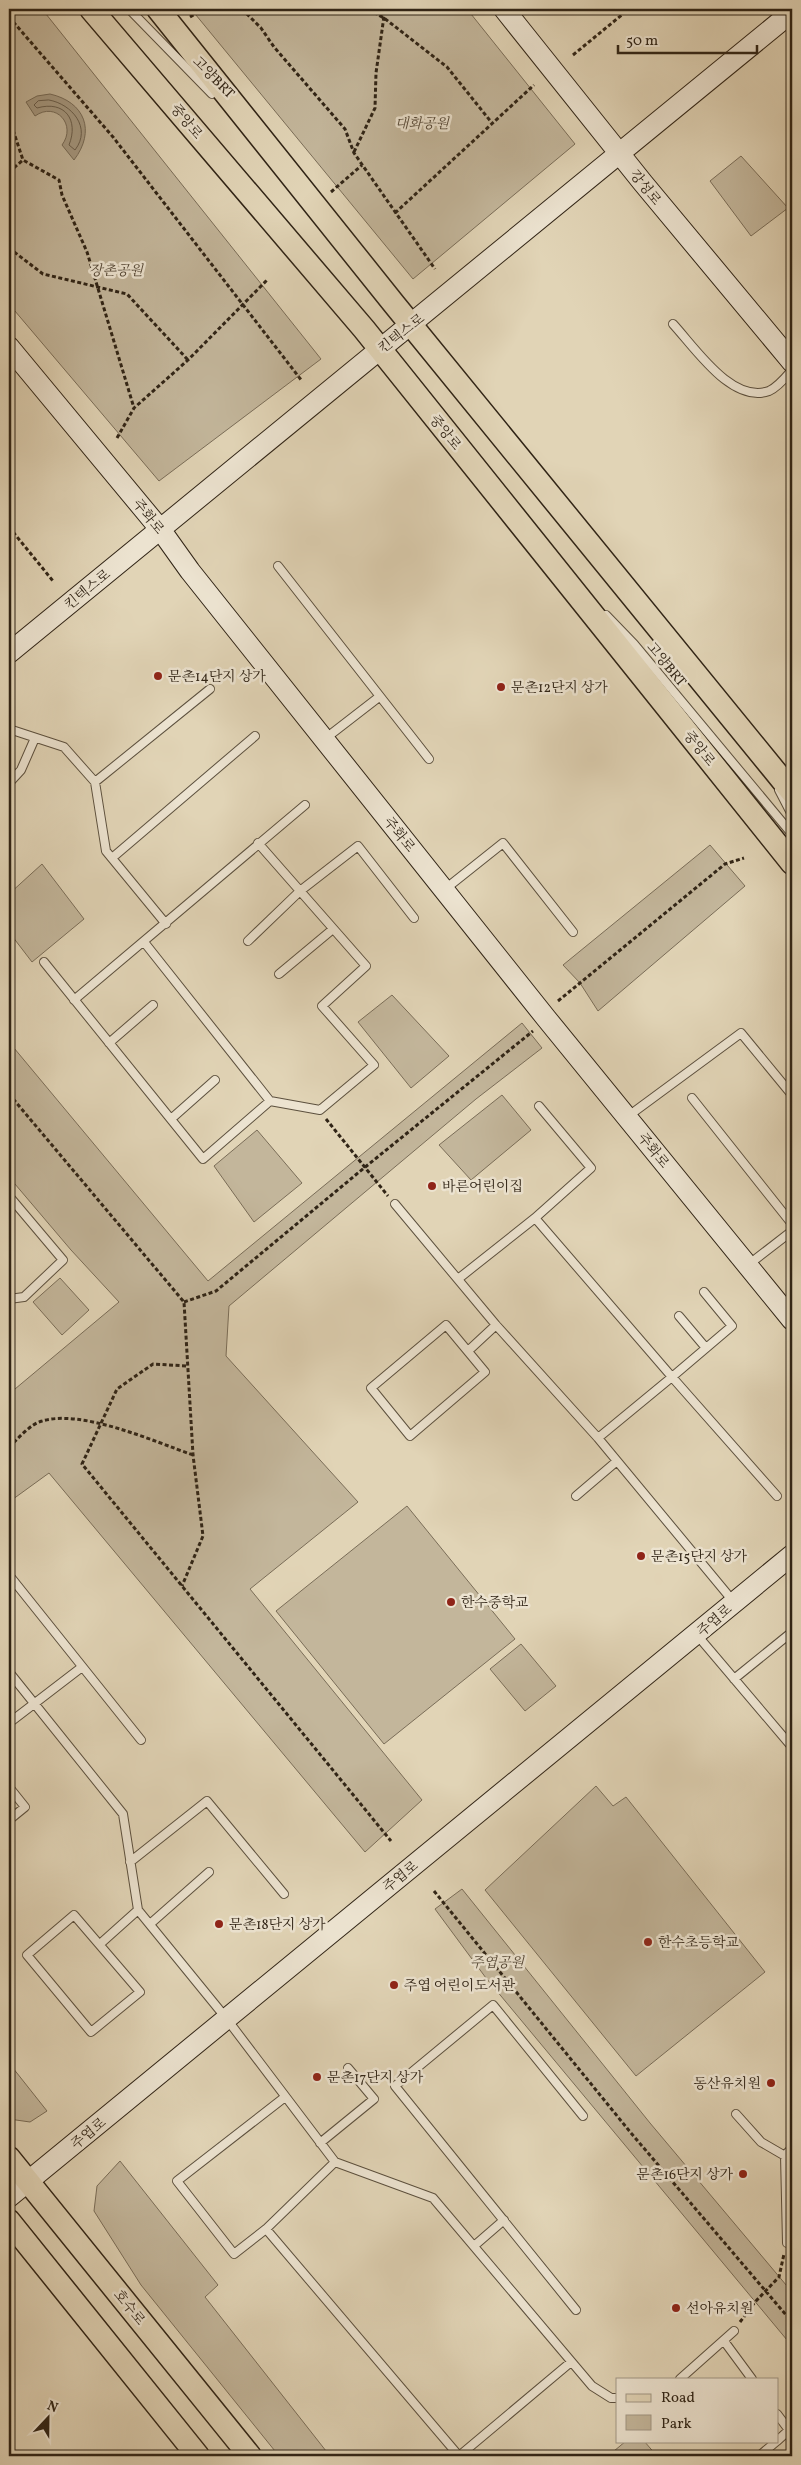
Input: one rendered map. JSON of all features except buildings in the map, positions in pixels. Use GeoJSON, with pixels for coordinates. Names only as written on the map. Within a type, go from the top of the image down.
{"type":"FeatureCollection","features":[{"type":"Feature","properties":{"kind":"main road","name":"중앙로"},"geometry":{"type":"LineString","coordinates":[[91,9],[380,350],[792,863]]}},
{"type":"Feature","properties":{"kind":"main road"},"geometry":{"type":"LineString","coordinates":[[158,9],[411,325],[792,792]]}},
{"type":"Feature","properties":{"kind":"main road","name":"호수로"},"geometry":{"type":"LineString","coordinates":[[9,2158],[250,2456]]}},
{"type":"Feature","properties":{"kind":"main road"},"geometry":{"type":"LineString","coordinates":[[9,2221],[198,2456]]}},
{"type":"Feature","properties":{"kind":"street","name":"강성로"},"geometry":{"type":"LineString","coordinates":[[504,9],[620,154],[792,362]]}},
{"type":"Feature","properties":{"kind":"street","name":"킨텍스로"},"geometry":{"type":"LineString","coordinates":[[9,653],[792,12]]}},
{"type":"Feature","properties":{"kind":"street","name":"주화로"},"geometry":{"type":"LineString","coordinates":[[9,347],[160,529],[190,571],[324,740],[792,1320]]}},
{"type":"Feature","properties":{"kind":"street","name":"주엽로"},"geometry":{"type":"LineString","coordinates":[[9,2197],[697,1635],[792,1555]]}},
{"type":"Feature","properties":{"kind":"lane","name":"고양BRT"},"geometry":{"type":"LineString","coordinates":[[129,9],[280,163]]}},
{"type":"Feature","properties":{"kind":"lane"},"geometry":{"type":"LineString","coordinates":[[673,324],[726,382],[752,394],[770,390],[792,370]]}},
{"type":"Feature","properties":{"kind":"lane"},"geometry":{"type":"LineString","coordinates":[[514,517],[594,602]]}},
{"type":"Feature","properties":{"kind":"lane"},"geometry":{"type":"LineString","coordinates":[[278,566],[429,759]]}},
{"type":"Feature","properties":{"kind":"lane","name":"고양BRT"},"geometry":{"type":"LineString","coordinates":[[601,609],[634,644],[792,834]]}},
{"type":"Feature","properties":{"kind":"lane"},"geometry":{"type":"LineString","coordinates":[[95,782],[210,689]]}},
{"type":"Feature","properties":{"kind":"lane"},"geometry":{"type":"LineString","coordinates":[[324,740],[379,697]]}},
{"type":"Feature","properties":{"kind":"lane"},"geometry":{"type":"LineString","coordinates":[[736,723],[756,749],[792,815]]}},
{"type":"Feature","properties":{"kind":"lane"},"geometry":{"type":"LineString","coordinates":[[9,729],[64,747],[95,782],[106,851],[166,924]]}},
{"type":"Feature","properties":{"kind":"lane"},"geometry":{"type":"LineString","coordinates":[[112,858],[255,736]]}},
{"type":"Feature","properties":{"kind":"lane"},"geometry":{"type":"LineString","coordinates":[[9,783],[21,770],[35,738]]}},
{"type":"Feature","properties":{"kind":"lane"},"geometry":{"type":"LineString","coordinates":[[74,1000],[166,924],[304,805]]}},
{"type":"Feature","properties":{"kind":"lane"},"geometry":{"type":"LineString","coordinates":[[144,942],[270,1101],[320,1110],[374,1065],[322,1006],[366,966],[258,844]]}},
{"type":"Feature","properties":{"kind":"lane"},"geometry":{"type":"LineString","coordinates":[[444,890],[503,844],[573,932]]}},
{"type":"Feature","properties":{"kind":"lane"},"geometry":{"type":"LineString","coordinates":[[248,941],[300,891],[358,846],[414,918]]}},
{"type":"Feature","properties":{"kind":"lane"},"geometry":{"type":"LineString","coordinates":[[279,974],[333,929]]}},
{"type":"Feature","properties":{"kind":"lane"},"geometry":{"type":"LineString","coordinates":[[44,962],[203,1159],[270,1101]]}},
{"type":"Feature","properties":{"kind":"lane"},"geometry":{"type":"LineString","coordinates":[[109,1043],[153,1005]]}},
{"type":"Feature","properties":{"kind":"lane"},"geometry":{"type":"LineString","coordinates":[[627,1117],[741,1032],[792,1095]]}},
{"type":"Feature","properties":{"kind":"lane"},"geometry":{"type":"LineString","coordinates":[[171,1119],[215,1080]]}},
{"type":"Feature","properties":{"kind":"lane"},"geometry":{"type":"LineString","coordinates":[[692,1098],[792,1224]]}},
{"type":"Feature","properties":{"kind":"lane"},"geometry":{"type":"LineString","coordinates":[[458,1279],[535,1218],[591,1168],[539,1106]]}},
{"type":"Feature","properties":{"kind":"lane"},"geometry":{"type":"LineString","coordinates":[[9,1196],[63,1260],[24,1297],[9,1299]]}},
{"type":"Feature","properties":{"kind":"lane"},"geometry":{"type":"LineString","coordinates":[[395,1204],[496,1325],[598,1438],[734,1603]]}},
{"type":"Feature","properties":{"kind":"lane"},"geometry":{"type":"LineString","coordinates":[[535,1218],[778,1496]]}},
{"type":"Feature","properties":{"kind":"lane"},"geometry":{"type":"LineString","coordinates":[[748,1265],[792,1231]]}},
{"type":"Feature","properties":{"kind":"lane"},"geometry":{"type":"LineString","coordinates":[[598,1438],[732,1326],[704,1292]]}},
{"type":"Feature","properties":{"kind":"lane"},"geometry":{"type":"LineString","coordinates":[[679,1316],[706,1348]]}},
{"type":"Feature","properties":{"kind":"lane"},"geometry":{"type":"LineString","coordinates":[[446,1324],[468,1351],[485,1372],[410,1436],[371,1388],[446,1324]]}},
{"type":"Feature","properties":{"kind":"lane"},"geometry":{"type":"LineString","coordinates":[[468,1351],[496,1325]]}},
{"type":"Feature","properties":{"kind":"lane"},"geometry":{"type":"LineString","coordinates":[[576,1496],[617,1461]]}},
{"type":"Feature","properties":{"kind":"lane"},"geometry":{"type":"LineString","coordinates":[[9,1575],[141,1740]]}},
{"type":"Feature","properties":{"kind":"lane"},"geometry":{"type":"LineString","coordinates":[[734,1679],[792,1632]]}},
{"type":"Feature","properties":{"kind":"lane"},"geometry":{"type":"LineString","coordinates":[[697,1635],[792,1747]]}},
{"type":"Feature","properties":{"kind":"lane"},"geometry":{"type":"LineString","coordinates":[[9,1723],[82,1667]]}},
{"type":"Feature","properties":{"kind":"lane"},"geometry":{"type":"LineString","coordinates":[[9,1672],[123,1814],[138,1910],[226,2018],[335,2162],[433,2198],[592,2386],[611,2398],[616,2398]]}},
{"type":"Feature","properties":{"kind":"lane"},"geometry":{"type":"LineString","coordinates":[[9,1787],[25,1808],[9,1820]]}},
{"type":"Feature","properties":{"kind":"lane"},"geometry":{"type":"LineString","coordinates":[[130,1862],[207,1801],[284,1894]]}},
{"type":"Feature","properties":{"kind":"lane"},"geometry":{"type":"LineString","coordinates":[[150,1924],[208,1872]]}},
{"type":"Feature","properties":{"kind":"lane"},"geometry":{"type":"LineString","coordinates":[[100,1944],[138,1910]]}},
{"type":"Feature","properties":{"kind":"lane"},"geometry":{"type":"LineString","coordinates":[[74,1915],[100,1944],[140,1992],[91,2032],[27,1955],[74,1915]]}},
{"type":"Feature","properties":{"kind":"lane"},"geometry":{"type":"LineString","coordinates":[[576,2310],[395,2086],[493,2005],[583,2116]]}},
{"type":"Feature","properties":{"kind":"lane"},"geometry":{"type":"LineString","coordinates":[[320,2143],[374,2100],[348,2068]]}},
{"type":"Feature","properties":{"kind":"lane"},"geometry":{"type":"LineString","coordinates":[[285,2096],[177,2181],[234,2254],[266,2229],[335,2162]]}},
{"type":"Feature","properties":{"kind":"lane"},"geometry":{"type":"LineString","coordinates":[[736,2114],[761,2142],[792,2160]]}},
{"type":"Feature","properties":{"kind":"lane"},"geometry":{"type":"LineString","coordinates":[[787,2243],[785,2155],[792,2148]]}},
{"type":"Feature","properties":{"kind":"lane"},"geometry":{"type":"LineString","coordinates":[[474,2246],[504,2220]]}},
{"type":"Feature","properties":{"kind":"lane"},"geometry":{"type":"LineString","coordinates":[[266,2229],[459,2456],[571,2362]]}},
{"type":"Feature","properties":{"kind":"lane"},"geometry":{"type":"LineString","coordinates":[[681,2378],[734,2332]]}},
{"type":"Feature","properties":{"kind":"lane"},"geometry":{"type":"LineString","coordinates":[[724,2340],[751,2378]]}},
{"type":"Feature","properties":{"kind":"lane"},"geometry":{"type":"LineString","coordinates":[[778,2415],[791,2429],[778,2440]]}},
{"type":"Feature","properties":{"kind":"lane"},"geometry":{"type":"LineString","coordinates":[[759,2456],[776,2442]]}},
{"type":"Feature","properties":{"kind":"path"},"geometry":{"type":"LineString","coordinates":[[188,19],[203,9]]}},
{"type":"Feature","properties":{"kind":"path"},"geometry":{"type":"LineString","coordinates":[[242,9],[261,28],[274,47],[345,129],[354,153],[435,269]]}},
{"type":"Feature","properties":{"kind":"path"},"geometry":{"type":"LineString","coordinates":[[368,9],[384,18],[447,67],[492,123]]}},
{"type":"Feature","properties":{"kind":"path"},"geometry":{"type":"LineString","coordinates":[[354,153],[376,108],[376,73],[385,9]]}},
{"type":"Feature","properties":{"kind":"path"},"geometry":{"type":"LineString","coordinates":[[573,56],[629,9]]}},
{"type":"Feature","properties":{"kind":"path"},"geometry":{"type":"LineString","coordinates":[[9,18],[113,137],[302,381]]}},
{"type":"Feature","properties":{"kind":"path"},"geometry":{"type":"LineString","coordinates":[[395,213],[534,85]]}},
{"type":"Feature","properties":{"kind":"path"},"geometry":{"type":"LineString","coordinates":[[9,126],[12,127],[23,160],[59,180],[62,195],[88,252],[134,408]]}},
{"type":"Feature","properties":{"kind":"path"},"geometry":{"type":"LineString","coordinates":[[9,172],[23,160]]}},
{"type":"Feature","properties":{"kind":"path"},"geometry":{"type":"LineString","coordinates":[[331,192],[362,165]]}},
{"type":"Feature","properties":{"kind":"path"},"geometry":{"type":"LineString","coordinates":[[9,248],[42,274],[127,294],[188,360]]}},
{"type":"Feature","properties":{"kind":"path"},"geometry":{"type":"LineString","coordinates":[[117,438],[134,408],[188,360],[268,279]]}},
{"type":"Feature","properties":{"kind":"path"},"geometry":{"type":"LineString","coordinates":[[9,527],[53,581]]}},
{"type":"Feature","properties":{"kind":"path"},"geometry":{"type":"LineString","coordinates":[[558,1001],[725,864],[744,858]]}},
{"type":"Feature","properties":{"kind":"path"},"geometry":{"type":"LineString","coordinates":[[184,1302],[216,1291],[535,1030]]}},
{"type":"Feature","properties":{"kind":"path"},"geometry":{"type":"LineString","coordinates":[[9,1094],[184,1302],[186,1366],[193,1455],[203,1536],[182,1586]]}},
{"type":"Feature","properties":{"kind":"path"},"geometry":{"type":"LineString","coordinates":[[320,1110],[364,1168],[395,1204]]}},
{"type":"Feature","properties":{"kind":"path"},"geometry":{"type":"LineString","coordinates":[[186,1366],[153,1364],[117,1389],[82,1464],[391,1841]]}},
{"type":"Feature","properties":{"kind":"path"},"geometry":{"type":"LineString","coordinates":[[9,1447],[39,1421],[64,1416],[101,1424],[193,1455]]}},
{"type":"Feature","properties":{"kind":"path"},"geometry":{"type":"LineString","coordinates":[[434,1891],[631,2133],[792,2322]]}},
{"type":"Feature","properties":{"kind":"path"},"geometry":{"type":"LineString","coordinates":[[734,2332],[779,2277],[787,2243]]}},
{"type":"Feature","properties":{"kind":"path"},"geometry":{"type":"LineString","coordinates":[[9,2447],[16,2456]]}},
{"type":"Feature","properties":{"kind":"green space","name":"장촌공원"},"geometry":{"type":"Polygon","coordinates":[[[9,9],[42,9],[321,359],[159,481],[9,304],[9,9]]]}},
{"type":"Feature","properties":{"kind":"green space","name":"대화공원"},"geometry":{"type":"Polygon","coordinates":[[[191,9],[467,9],[575,144],[413,279],[191,9]]]}},
{"type":"Feature","properties":{"kind":"green space"},"geometry":{"type":"Polygon","coordinates":[[[741,156],[788,208],[751,236],[710,181],[741,156]]]}},
{"type":"Feature","properties":{"kind":"green space"},"geometry":{"type":"Polygon","coordinates":[[[710,845],[745,886],[598,1011],[580,983],[563,965],[710,845]]]}},
{"type":"Feature","properties":{"kind":"green space"},"geometry":{"type":"Polygon","coordinates":[[[42,864],[84,919],[32,962],[9,932],[9,894],[42,864]]]}},
{"type":"Feature","properties":{"kind":"green space"},"geometry":{"type":"Polygon","coordinates":[[[392,995],[449,1056],[411,1088],[358,1022],[392,995]]]}},
{"type":"Feature","properties":{"kind":"green space"},"geometry":{"type":"Polygon","coordinates":[[[522,1023],[542,1048],[476,1099],[229,1306],[226,1356],[358,1502],[250,1589],[422,1800],[365,1852],[49,1473],[9,1502],[9,1394],[119,1302],[71,1250],[9,1177],[9,1042],[208,1281],[522,1023]]]}},
{"type":"Feature","properties":{"kind":"green space"},"geometry":{"type":"Polygon","coordinates":[[[502,1095],[531,1130],[471,1180],[439,1145],[502,1095]]]}},
{"type":"Feature","properties":{"kind":"green space"},"geometry":{"type":"Polygon","coordinates":[[[257,1130],[302,1183],[254,1222],[214,1166],[257,1130]]]}},
{"type":"Feature","properties":{"kind":"green space"},"geometry":{"type":"Polygon","coordinates":[[[60,1278],[89,1310],[62,1335],[33,1302],[60,1278]]]}},
{"type":"Feature","properties":{"kind":"green space"},"geometry":{"type":"Polygon","coordinates":[[[407,1506],[515,1639],[384,1744],[276,1611],[407,1506]]]}},
{"type":"Feature","properties":{"kind":"green space"},"geometry":{"type":"Polygon","coordinates":[[[521,1644],[556,1686],[525,1711],[490,1669],[521,1644]]]}},
{"type":"Feature","properties":{"kind":"green space"},"geometry":{"type":"Polygon","coordinates":[[[596,1786],[613,1806],[626,1797],[765,1972],[636,2076],[485,1890],[596,1786]]]}},
{"type":"Feature","properties":{"kind":"green space","name":"주엽공원"},"geometry":{"type":"Polygon","coordinates":[[[462,1889],[650,2123],[792,2292],[792,2346],[486,1978],[435,1909],[462,1889]]]}},
{"type":"Feature","properties":{"kind":"green space"},"geometry":{"type":"Polygon","coordinates":[[[9,2063],[47,2111],[30,2122],[9,2119],[9,2063]]]}},
{"type":"Feature","properties":{"kind":"green space"},"geometry":{"type":"Polygon","coordinates":[[[120,2161],[218,2285],[205,2297],[330,2456],[279,2456],[141,2285],[94,2211],[97,2186],[120,2161]]]}},
{"type":"Feature","properties":{"kind":"green space"},"geometry":{"type":"Polygon","coordinates":[[[625,2442],[645,2442],[657,2456],[608,2456],[625,2442]]]}},
{"type":"Feature","properties":{"kind":"water"},"geometry":{"type":"Polygon","coordinates":[[[50,94],[72,104],[79,111],[83,119],[85,128],[84,139],[81,149],[74,160],[62,145],[67,130],[66,123],[62,117],[50,111],[35,116],[26,102],[37,96],[50,94]]]}},
{"type":"Feature","properties":{"kind":"place","name":"문촌14단지 상가"},"geometry":{"type":"Point","coordinates":[158,676]}},
{"type":"Feature","properties":{"kind":"place","name":"문촌12단지 상가"},"geometry":{"type":"Point","coordinates":[501,687]}},
{"type":"Feature","properties":{"kind":"place","name":"바른어린이집"},"geometry":{"type":"Point","coordinates":[432,1186]}},
{"type":"Feature","properties":{"kind":"place","name":"문촌15단지 상가"},"geometry":{"type":"Point","coordinates":[641,1556]}},
{"type":"Feature","properties":{"kind":"place","name":"한수중학교"},"geometry":{"type":"Point","coordinates":[451,1602]}},
{"type":"Feature","properties":{"kind":"place","name":"문촌18단지 상가"},"geometry":{"type":"Point","coordinates":[219,1924]}},
{"type":"Feature","properties":{"kind":"place","name":"한수초등학교"},"geometry":{"type":"Point","coordinates":[648,1942]}},
{"type":"Feature","properties":{"kind":"place","name":"주엽 어린이도서관"},"geometry":{"type":"Point","coordinates":[394,1985]}},
{"type":"Feature","properties":{"kind":"place","name":"문촌17단지 상가"},"geometry":{"type":"Point","coordinates":[317,2077]}},
{"type":"Feature","properties":{"kind":"place","name":"동산유치원"},"geometry":{"type":"Point","coordinates":[771,2083]}},
{"type":"Feature","properties":{"kind":"place","name":"문촌16단지 상가"},"geometry":{"type":"Point","coordinates":[743,2174]}},
{"type":"Feature","properties":{"kind":"place","name":"선아유치원"},"geometry":{"type":"Point","coordinates":[676,2308]}}]}
